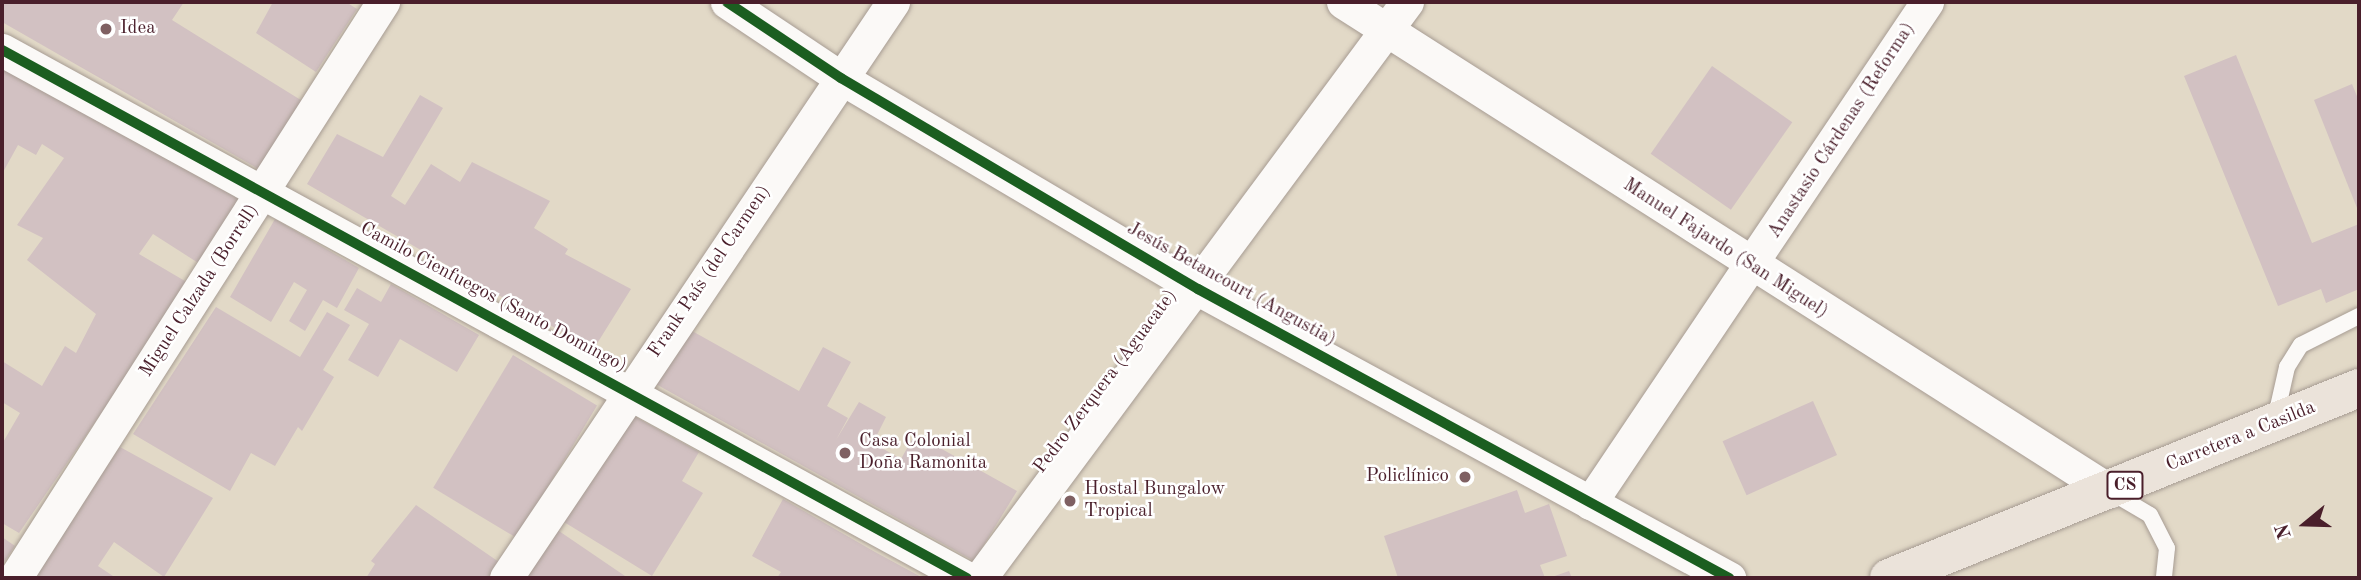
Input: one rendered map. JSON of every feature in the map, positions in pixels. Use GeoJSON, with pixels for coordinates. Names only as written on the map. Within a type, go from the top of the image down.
{"type":"FeatureCollection","features":[{"type":"Feature","properties":{"kind":"main road","name":"Carretera a Casilda"},"geometry":{"type":"LineString","coordinates":[[1889,578],[2110,491],[2359,388]]}},
{"type":"Feature","properties":{"kind":"street","name":"Miguel Calzada (Borrell)"},"geometry":{"type":"LineString","coordinates":[[15,578],[383,2]]}},
{"type":"Feature","properties":{"kind":"street","name":"Jesús Betancourt (Angustia)"},"geometry":{"type":"LineString","coordinates":[[727,2],[841,78],[1198,289],[1729,578]]}},
{"type":"Feature","properties":{"kind":"street","name":"Frank País (del Carmen)"},"geometry":{"type":"LineString","coordinates":[[506,578],[629,390],[892,2]]}},
{"type":"Feature","properties":{"kind":"street","name":"Manuel Fajardo (San Miguel)"},"geometry":{"type":"LineString","coordinates":[[1343,2],[1752,268],[2110,491]]}},
{"type":"Feature","properties":{"kind":"street","name":"Pedro Zerquera (Aguacate)"},"geometry":{"type":"LineString","coordinates":[[980,578],[1198,289],[1407,2]]}},
{"type":"Feature","properties":{"kind":"street","name":"Anastasio Cárdenas (Reforma)"},"geometry":{"type":"LineString","coordinates":[[1590,503],[1752,268],[1927,2]]}},
{"type":"Feature","properties":{"kind":"street","name":"Camilo Cienfuegos (Santo Domingo)"},"geometry":{"type":"LineString","coordinates":[[2,50],[262,195],[629,390],[967,578]]}},
{"type":"Feature","properties":{"kind":"lane"},"geometry":{"type":"LineString","coordinates":[[2275,422],[2287,367],[2301,345],[2359,316]]}},
{"type":"Feature","properties":{"kind":"lane"},"geometry":{"type":"LineString","coordinates":[[2110,491],[2150,515],[2167,548],[2164,578]]}},
{"type":"Feature","properties":{"kind":"building"},"geometry":{"type":"Polygon","coordinates":[[[2,2],[184,2],[172,20],[304,102],[262,171],[2,22],[2,2]]]}},
{"type":"Feature","properties":{"kind":"building"},"geometry":{"type":"Polygon","coordinates":[[[273,2],[346,2],[357,9],[316,72],[256,33],[273,2]]]}},
{"type":"Feature","properties":{"kind":"building"},"geometry":{"type":"Polygon","coordinates":[[[2236,55],[2312,243],[2359,224],[2359,289],[2326,303],[2321,289],[2278,306],[2184,76],[2236,55]]]}},
{"type":"Feature","properties":{"kind":"building"},"geometry":{"type":"Polygon","coordinates":[[[1712,66],[1792,122],[1731,210],[1651,154],[1712,66]]]}},
{"type":"Feature","properties":{"kind":"building"},"geometry":{"type":"Polygon","coordinates":[[[2,68],[248,204],[203,266],[153,234],[139,254],[190,284],[19,533],[2,523],[2,444],[20,413],[2,402],[2,361],[42,386],[65,346],[76,353],[96,314],[27,260],[43,238],[17,225],[64,158],[42,144],[36,155],[18,145],[2,174],[2,68]]]}},
{"type":"Feature","properties":{"kind":"building"},"geometry":{"type":"Polygon","coordinates":[[[2352,84],[2359,101],[2359,213],[2314,100],[2352,84]]]}},
{"type":"Feature","properties":{"kind":"building"},"geometry":{"type":"Polygon","coordinates":[[[420,95],[443,108],[391,196],[405,205],[431,164],[460,182],[472,162],[550,201],[534,228],[568,249],[565,254],[631,289],[593,350],[307,184],[337,134],[383,157],[420,95]]]}},
{"type":"Feature","properties":{"kind":"building"},"geometry":{"type":"Polygon","coordinates":[[[275,219],[359,268],[337,308],[323,300],[305,331],[289,321],[307,290],[294,282],[271,322],[230,297],[275,219]]]}},
{"type":"Feature","properties":{"kind":"building"},"geometry":{"type":"Polygon","coordinates":[[[391,284],[479,335],[457,372],[400,339],[378,377],[348,360],[369,324],[344,310],[357,288],[381,302],[391,284]]]}},
{"type":"Feature","properties":{"kind":"building"},"geometry":{"type":"Polygon","coordinates":[[[216,307],[300,357],[327,312],[350,325],[323,370],[334,377],[302,431],[298,427],[275,466],[251,453],[230,491],[133,434],[216,307]]]}},
{"type":"Feature","properties":{"kind":"building"},"geometry":{"type":"Polygon","coordinates":[[[685,327],[799,391],[823,347],[851,362],[827,406],[848,418],[836,440],[859,402],[886,417],[873,443],[901,459],[915,434],[1017,491],[974,561],[654,383],[685,327]]]}},
{"type":"Feature","properties":{"kind":"building"},"geometry":{"type":"Polygon","coordinates":[[[513,355],[597,405],[517,538],[433,488],[513,355]]]}},
{"type":"Feature","properties":{"kind":"building"},"geometry":{"type":"Polygon","coordinates":[[[1813,401],[1837,455],[1747,495],[1723,441],[1813,401]]]}},
{"type":"Feature","properties":{"kind":"building"},"geometry":{"type":"Polygon","coordinates":[[[632,415],[699,452],[682,481],[703,493],[652,576],[564,522],[632,415]]]}},
{"type":"Feature","properties":{"kind":"building"},"geometry":{"type":"Polygon","coordinates":[[[120,447],[213,498],[164,577],[114,542],[98,566],[116,578],[25,578],[120,447]]]}},
{"type":"Feature","properties":{"kind":"building"},"geometry":{"type":"Polygon","coordinates":[[[1517,490],[1525,513],[1549,504],[1567,556],[1540,565],[1545,578],[1398,578],[1384,536],[1517,490]]]}},
{"type":"Feature","properties":{"kind":"building"},"geometry":{"type":"Polygon","coordinates":[[[783,499],[923,578],[777,578],[781,572],[752,556],[783,499]]]}},
{"type":"Feature","properties":{"kind":"building"},"geometry":{"type":"Polygon","coordinates":[[[416,505],[499,562],[488,578],[366,578],[375,564],[371,561],[416,505]]]}},
{"type":"Feature","properties":{"kind":"building"},"geometry":{"type":"Polygon","coordinates":[[[556,529],[628,578],[524,578],[556,529]]]}},
{"type":"Feature","properties":{"kind":"building"},"geometry":{"type":"Polygon","coordinates":[[[2,537],[15,546],[2,565],[2,537]]]}},
{"type":"Feature","properties":{"kind":"building"},"geometry":{"type":"Polygon","coordinates":[[[1569,571],[1572,578],[1549,578],[1569,571]]]}},
{"type":"Feature","properties":{"kind":"cycle path"},"geometry":{"type":"LineString","coordinates":[[727,2],[841,78],[1198,289],[1729,578]]}},
{"type":"Feature","properties":{"kind":"cycle path"},"geometry":{"type":"LineString","coordinates":[[2,50],[967,578]]}},
{"type":"Feature","properties":{"kind":"place","name":"Idea"},"geometry":{"type":"Point","coordinates":[106,29]}},
{"type":"Feature","properties":{"kind":"place","name":"Casa Colonial Doña Ramonita"},"geometry":{"type":"Point","coordinates":[845,453]}},
{"type":"Feature","properties":{"kind":"place","name":"Policlínico"},"geometry":{"type":"Point","coordinates":[1465,477]}},
{"type":"Feature","properties":{"kind":"place","name":"Hostal Bungalow Tropical"},"geometry":{"type":"Point","coordinates":[1070,501]}}]}
